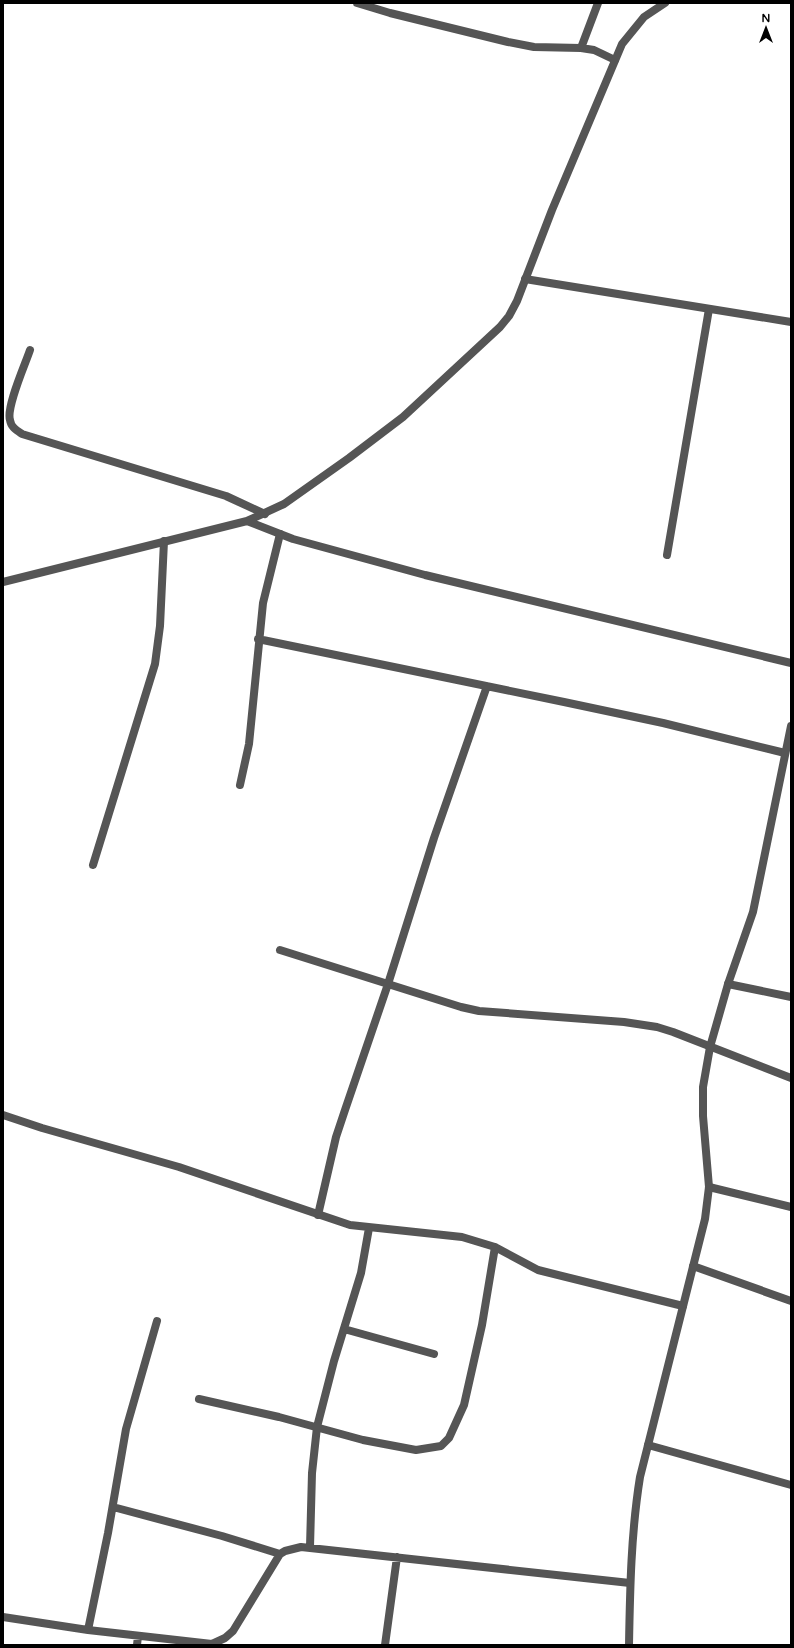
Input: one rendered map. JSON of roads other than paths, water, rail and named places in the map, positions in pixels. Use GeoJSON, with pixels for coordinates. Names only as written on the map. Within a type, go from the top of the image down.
{"type":"FeatureCollection","features":[{"type":"Feature","properties":{"kind":"street"},"geometry":{"type":"LineString","coordinates":[[357,3],[390,13],[508,42],[534,47],[581,48],[602,53],[615,60]]}},
{"type":"Feature","properties":{"kind":"street"},"geometry":{"type":"LineString","coordinates":[[581,48],[598,3]]}},
{"type":"Feature","properties":{"kind":"street"},"geometry":{"type":"LineString","coordinates":[[3,582],[247,521],[265,514],[284,504],[349,458],[403,417],[500,327],[509,316],[622,44],[644,17],[665,3]]}},
{"type":"Feature","properties":{"kind":"street"},"geometry":{"type":"LineString","coordinates":[[525,280],[791,322]]}},
{"type":"Feature","properties":{"kind":"street"},"geometry":{"type":"LineString","coordinates":[[667,555],[709,309]]}},
{"type":"Feature","properties":{"kind":"street"},"geometry":{"type":"LineString","coordinates":[[30,350],[10,408],[10,421],[17,431],[22,434],[226,496],[265,514]]}},
{"type":"Feature","properties":{"kind":"street"},"geometry":{"type":"LineString","coordinates":[[247,521],[280,534],[425,576],[791,663]]}},
{"type":"Feature","properties":{"kind":"street"},"geometry":{"type":"LineString","coordinates":[[240,785],[249,744],[262,603],[280,534]]}},
{"type":"Feature","properties":{"kind":"street"},"geometry":{"type":"LineString","coordinates":[[93,865],[155,664],[160,626],[164,541]]}},
{"type":"Feature","properties":{"kind":"street"},"geometry":{"type":"LineString","coordinates":[[258,639],[664,724],[786,753]]}},
{"type":"Feature","properties":{"kind":"street"},"geometry":{"type":"LineString","coordinates":[[318,1215],[336,1137],[388,984],[434,838],[487,686]]}},
{"type":"Feature","properties":{"kind":"street"},"geometry":{"type":"LineString","coordinates":[[629,1645],[630,1583],[634,1513],[640,1477],[705,1219],[709,1186],[703,1116],[703,1087],[710,1047],[728,984],[753,912],[791,726]]}},
{"type":"Feature","properties":{"kind":"street"},"geometry":{"type":"LineString","coordinates":[[280,950],[460,1007],[479,1011],[642,1024],[673,1032],[791,1078]]}},
{"type":"Feature","properties":{"kind":"street"},"geometry":{"type":"LineString","coordinates":[[728,984],[791,997]]}},
{"type":"Feature","properties":{"kind":"street"},"geometry":{"type":"LineString","coordinates":[[3,1115],[42,1128],[179,1168],[350,1225],[462,1237],[495,1247],[538,1270],[683,1306]]}},
{"type":"Feature","properties":{"kind":"street"},"geometry":{"type":"LineString","coordinates":[[709,1186],[791,1207]]}},
{"type":"Feature","properties":{"kind":"street"},"geometry":{"type":"LineString","coordinates":[[310,1547],[312,1473],[317,1427],[361,1273],[369,1228]]}},
{"type":"Feature","properties":{"kind":"street"},"geometry":{"type":"LineString","coordinates":[[199,1399],[317,1427],[363,1440],[416,1450],[441,1446],[449,1438],[464,1405],[482,1325],[495,1247]]}},
{"type":"Feature","properties":{"kind":"street"},"geometry":{"type":"LineString","coordinates":[[693,1266],[791,1301]]}},
{"type":"Feature","properties":{"kind":"street"},"geometry":{"type":"LineString","coordinates":[[88,1630],[130,1414],[157,1321]]}},
{"type":"Feature","properties":{"kind":"street"},"geometry":{"type":"LineString","coordinates":[[344,1329],[434,1354]]}},
{"type":"Feature","properties":{"kind":"street"},"geometry":{"type":"LineString","coordinates":[[648,1445],[791,1485]]}},
{"type":"Feature","properties":{"kind":"street"},"geometry":{"type":"LineString","coordinates":[[113,1507],[222,1536],[280,1554]]}},
{"type":"Feature","properties":{"kind":"street"},"geometry":{"type":"LineString","coordinates":[[3,1617],[88,1630],[212,1644],[225,1638],[233,1631],[280,1554],[291,1549],[310,1547],[630,1583]]}},
{"type":"Feature","properties":{"kind":"street"},"geometry":{"type":"LineString","coordinates":[[385,1645],[397,1557]]}},
{"type":"Feature","properties":{"kind":"street"},"geometry":{"type":"LineString","coordinates":[[137,1645],[138,1636]]}}]}
